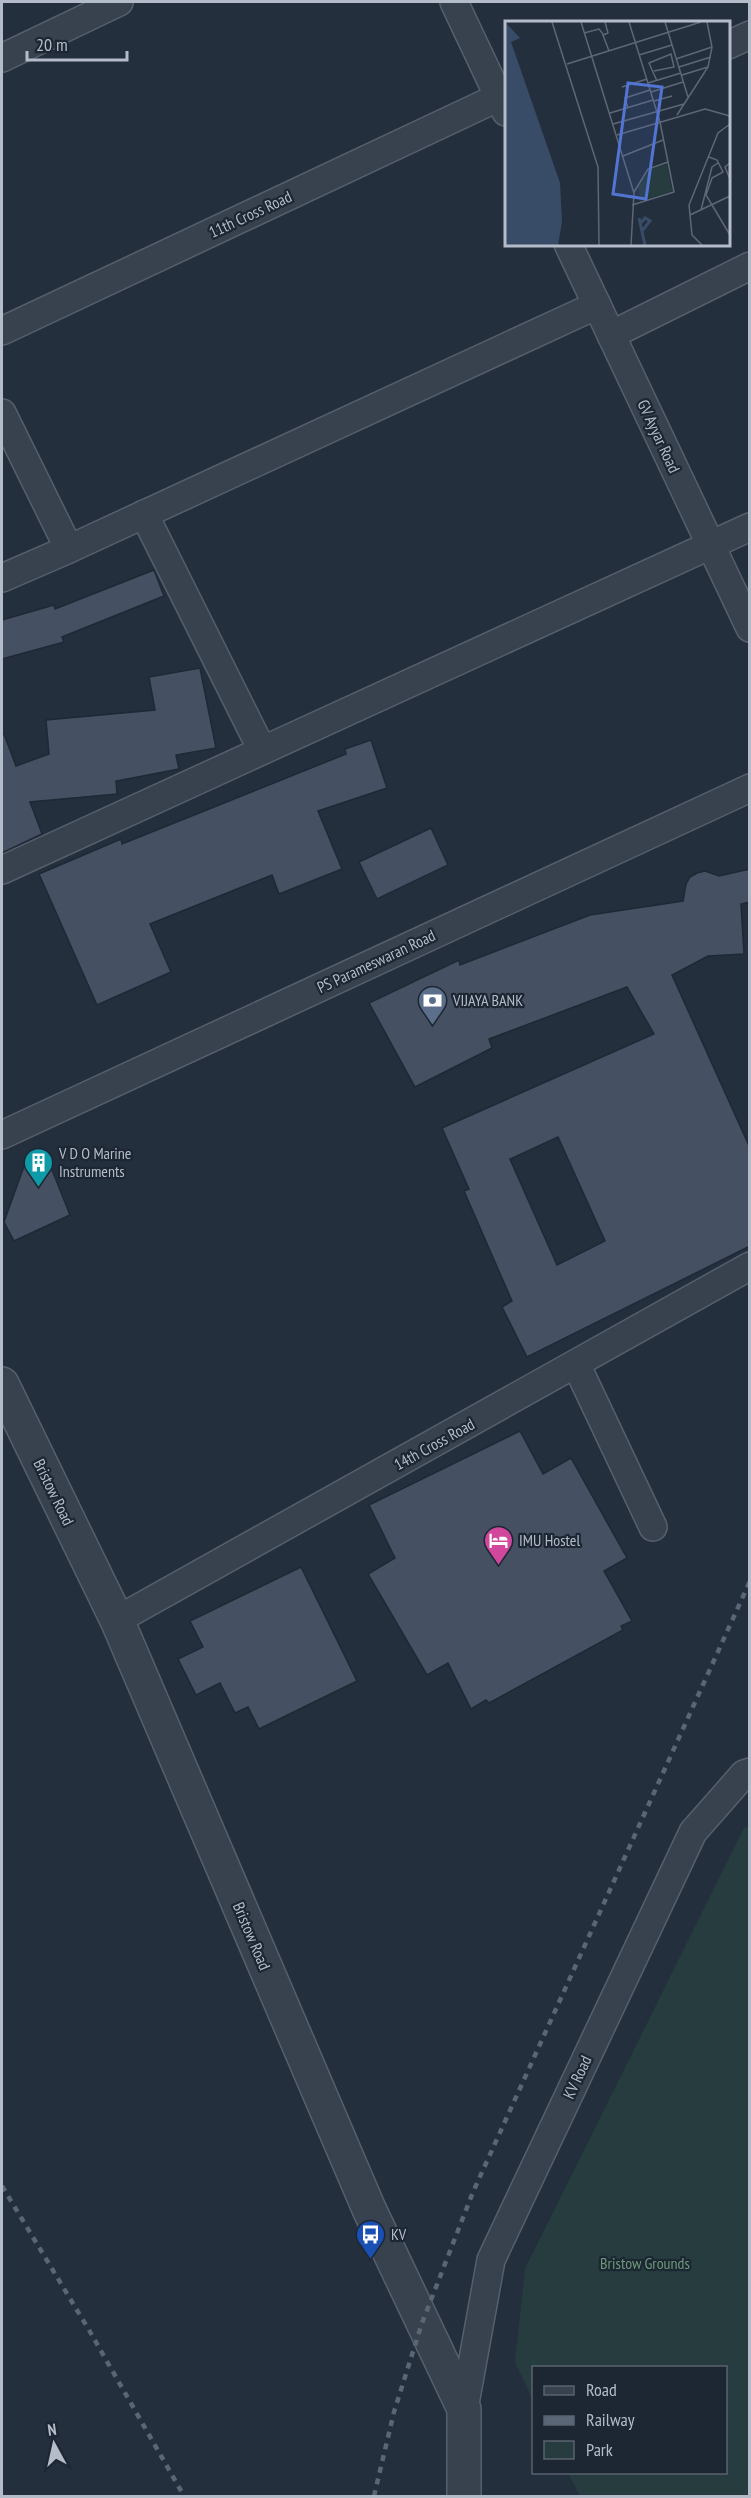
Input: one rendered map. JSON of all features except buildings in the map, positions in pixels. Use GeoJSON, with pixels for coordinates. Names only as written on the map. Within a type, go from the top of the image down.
{"type":"FeatureCollection","features":[{"type":"Feature","properties":{"kind":"street"},"geometry":{"type":"LineString","coordinates":[[2,58],[119,2]]}},
{"type":"Feature","properties":{"kind":"street"},"geometry":{"type":"LineString","coordinates":[[454,2],[503,105]]}},
{"type":"Feature","properties":{"kind":"street"},"geometry":{"type":"LineString","coordinates":[[730,45],[750,35]]}},
{"type":"Feature","properties":{"kind":"street","name":"11th Cross Road"},"geometry":{"type":"LineString","coordinates":[[2,331],[503,105]]}},
{"type":"Feature","properties":{"kind":"street","name":"GV Ayyar Road"},"geometry":{"type":"LineString","coordinates":[[569,246],[750,628]]}},
{"type":"Feature","properties":{"kind":"street"},"geometry":{"type":"LineString","coordinates":[[611,335],[750,266]]}},
{"type":"Feature","properties":{"kind":"street"},"geometry":{"type":"LineString","coordinates":[[2,578],[597,305]]}},
{"type":"Feature","properties":{"kind":"street"},"geometry":{"type":"LineString","coordinates":[[2,413],[69,549]]}},
{"type":"Feature","properties":{"kind":"street"},"geometry":{"type":"LineString","coordinates":[[144,514],[262,750]]}},
{"type":"Feature","properties":{"kind":"street"},"geometry":{"type":"LineString","coordinates":[[2,870],[750,527]]}},
{"type":"Feature","properties":{"kind":"street","name":"PS Parameswaran Road"},"geometry":{"type":"LineString","coordinates":[[2,1135],[750,788]]}},
{"type":"Feature","properties":{"kind":"street","name":"14th Cross Road"},"geometry":{"type":"LineString","coordinates":[[117,1620],[750,1266]]}},
{"type":"Feature","properties":{"kind":"street"},"geometry":{"type":"LineString","coordinates":[[576,1364],[653,1527]]}},
{"type":"Feature","properties":{"kind":"street","name":"Bristow Road"},"geometry":{"type":"LineString","coordinates":[[2,1384],[117,1620],[369,2209],[464,2409],[464,2496]]}},
{"type":"Feature","properties":{"kind":"street","name":"KV Road"},"geometry":{"type":"LineString","coordinates":[[464,2409],[491,2260],[693,1832],[744,1774],[750,1772]]}},
{"type":"Feature","properties":{"kind":"green space","name":"Bristow Grounds"},"geometry":{"type":"Polygon","coordinates":[[[749,1826],[749,2496],[580,2496],[569,2474],[727,2474],[727,2366],[532,2366],[532,2398],[515,2362],[525,2269],[744,1828],[749,1826]]]}},
{"type":"Feature","properties":{"kind":"railway"},"geometry":{"type":"LineString","coordinates":[[374,2496],[394,2412],[422,2323],[473,2192],[750,1581]]}},
{"type":"Feature","properties":{"kind":"railway"},"geometry":{"type":"LineString","coordinates":[[2,2186],[89,2330],[184,2496]]}},
{"type":"Feature","properties":{"kind":"place","name":"VIJAYA BANK"},"geometry":{"type":"Point","coordinates":[432,1026]}},
{"type":"Feature","properties":{"kind":"place","name":"V D O Marine Instruments"},"geometry":{"type":"Point","coordinates":[38,1188]}},
{"type":"Feature","properties":{"kind":"place","name":"IMU Hostel"},"geometry":{"type":"Point","coordinates":[498,1566]}},
{"type":"Feature","properties":{"kind":"place","name":"KV"},"geometry":{"type":"Point","coordinates":[370,2260]}}]}
